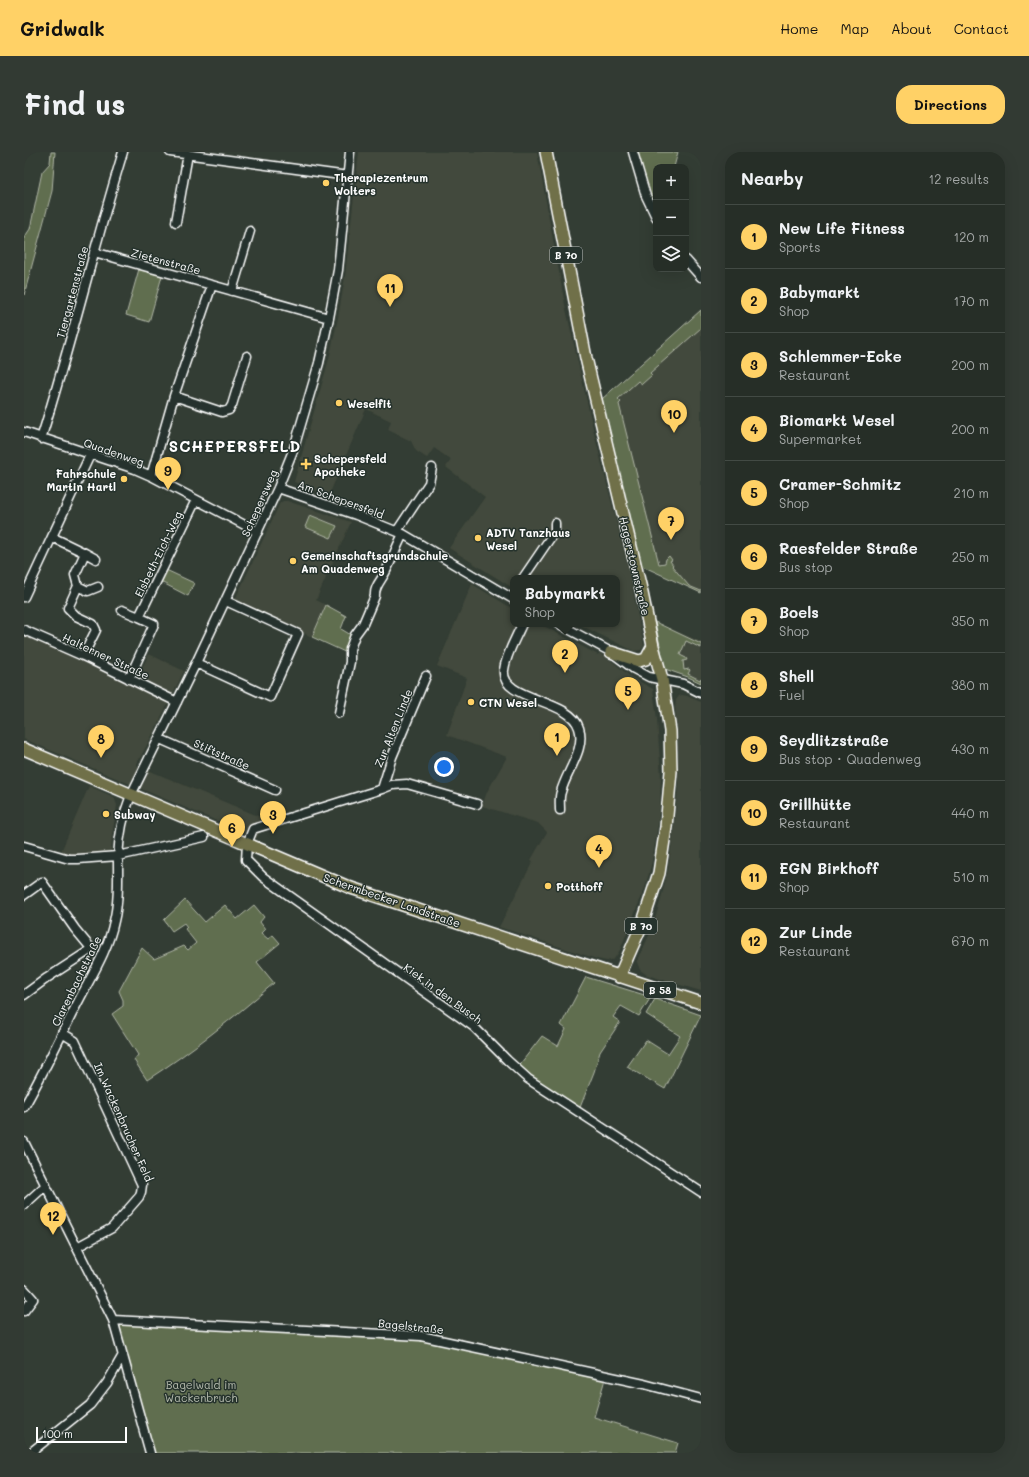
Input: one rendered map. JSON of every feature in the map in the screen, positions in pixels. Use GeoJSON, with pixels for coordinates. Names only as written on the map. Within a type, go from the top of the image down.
{"type":"FeatureCollection","features":[{"type":"Feature","properties":{"kind":"main road","name":"Hagerstownstraße"},"geometry":{"type":"LineString","coordinates":[[546,152],[586,358],[662,680],[670,732],[671,771],[666,828],[659,873],[643,922],[619,977]]}},
{"type":"Feature","properties":{"kind":"main road"},"geometry":{"type":"LineString","coordinates":[[611,652],[639,661],[646,659],[653,646]]}},
{"type":"Feature","properties":{"kind":"main road","name":"Schermbecker Landstraße"},"geometry":{"type":"LineString","coordinates":[[24,749],[351,888],[701,1003]]}},
{"type":"Feature","properties":{"kind":"street","name":"Tiergartenstraße"},"geometry":{"type":"LineString","coordinates":[[41,438],[57,389],[123,152]]}},
{"type":"Feature","properties":{"kind":"street"},"geometry":{"type":"LineString","coordinates":[[170,152],[348,176]]}},
{"type":"Feature","properties":{"kind":"street","name":"Schepersweg"},"geometry":{"type":"LineString","coordinates":[[131,795],[160,739],[258,532],[278,488],[296,441],[319,364],[338,270],[350,152]]}},
{"type":"Feature","properties":{"kind":"street"},"geometry":{"type":"LineString","coordinates":[[633,152],[646,196],[653,211]]}},
{"type":"Feature","properties":{"kind":"street"},"geometry":{"type":"LineString","coordinates":[[176,222],[188,154]]}},
{"type":"Feature","properties":{"kind":"street"},"geometry":{"type":"LineString","coordinates":[[232,291],[250,231]]}},
{"type":"Feature","properties":{"kind":"street","name":"Zietenstraße"},"geometry":{"type":"LineString","coordinates":[[94,252],[329,318]]}},
{"type":"Feature","properties":{"kind":"street"},"geometry":{"type":"LineString","coordinates":[[689,263],[701,277]]}},
{"type":"Feature","properties":{"kind":"street"},"geometry":{"type":"LineString","coordinates":[[151,476],[174,396],[212,285]]}},
{"type":"Feature","properties":{"kind":"street"},"geometry":{"type":"LineString","coordinates":[[174,396],[222,412],[229,410],[248,356]]}},
{"type":"Feature","properties":{"kind":"street","name":"Quadenweg"},"geometry":{"type":"LineString","coordinates":[[24,432],[121,464],[151,476],[258,532]]}},
{"type":"Feature","properties":{"kind":"street"},"geometry":{"type":"LineString","coordinates":[[24,596],[90,455]]}},
{"type":"Feature","properties":{"kind":"street"},"geometry":{"type":"LineString","coordinates":[[339,713],[350,662],[350,649],[355,634],[363,624],[375,596],[374,592],[379,580],[384,574],[400,532],[429,483],[432,468]]}},
{"type":"Feature","properties":{"kind":"street","name":"Am Schepersfeld"},"geometry":{"type":"LineString","coordinates":[[278,488],[400,532],[510,595]]}},
{"type":"Feature","properties":{"kind":"street","name":"Elsbeth-Eich-Weg"},"geometry":{"type":"LineString","coordinates":[[139,617],[196,500]]}},
{"type":"Feature","properties":{"kind":"street"},"geometry":{"type":"LineString","coordinates":[[525,575],[555,531],[555,523]]}},
{"type":"Feature","properties":{"kind":"street"},"geometry":{"type":"LineString","coordinates":[[52,537],[96,559]]}},
{"type":"Feature","properties":{"kind":"street"},"geometry":{"type":"LineString","coordinates":[[83,656],[96,630],[93,624],[76,616],[68,608],[78,586],[75,575],[85,553]]}},
{"type":"Feature","properties":{"kind":"street"},"geometry":{"type":"LineString","coordinates":[[78,586],[88,591],[98,587]]}},
{"type":"Feature","properties":{"kind":"street"},"geometry":{"type":"LineString","coordinates":[[196,663],[270,697],[298,634],[226,600]]}},
{"type":"Feature","properties":{"kind":"street"},"geometry":{"type":"LineString","coordinates":[[122,610],[154,624],[129,679]]}},
{"type":"Feature","properties":{"kind":"street"},"geometry":{"type":"LineString","coordinates":[[521,627],[506,660],[504,677],[507,684],[516,690],[566,712],[575,719],[580,728],[581,738],[577,753],[561,792],[560,810]]}},
{"type":"Feature","properties":{"kind":"street"},"geometry":{"type":"LineString","coordinates":[[565,627],[611,652],[634,670],[649,677],[683,684],[701,693]]}},
{"type":"Feature","properties":{"kind":"street","name":"Halterner Straße"},"geometry":{"type":"LineString","coordinates":[[24,630],[83,656],[177,702]]}},
{"type":"Feature","properties":{"kind":"street","name":"Zur Alten Linde"},"geometry":{"type":"LineString","coordinates":[[382,789],[392,757],[426,676]]}},
{"type":"Feature","properties":{"kind":"street","name":"Stiftstraße"},"geometry":{"type":"LineString","coordinates":[[160,739],[275,790]]}},
{"type":"Feature","properties":{"kind":"street"},"geometry":{"type":"LineString","coordinates":[[247,844],[253,829],[392,785],[407,784],[476,804]]}},
{"type":"Feature","properties":{"kind":"street","name":"Clarenbachstraße"},"geometry":{"type":"LineString","coordinates":[[24,1107],[97,966],[109,938],[117,902],[118,856],[121,826],[131,795]]}},
{"type":"Feature","properties":{"kind":"street"},"geometry":{"type":"LineString","coordinates":[[24,846],[69,859],[118,856],[204,837]]}},
{"type":"Feature","properties":{"kind":"street","name":"Kiek in den Busch"},"geometry":{"type":"LineString","coordinates":[[247,844],[246,860],[262,877],[474,1027],[528,1079],[701,1192]]}},
{"type":"Feature","properties":{"kind":"street"},"geometry":{"type":"LineString","coordinates":[[24,895],[42,882],[75,929],[90,947],[87,952],[47,978],[24,996]]}},
{"type":"Feature","properties":{"kind":"street","name":"Im Wackenbrucher Feld"},"geometry":{"type":"LineString","coordinates":[[62,1033],[75,1041],[142,1185],[142,1192],[139,1197],[112,1228],[77,1248]]}},
{"type":"Feature","properties":{"kind":"street"},"geometry":{"type":"LineString","coordinates":[[24,1142],[113,1320],[150,1453]]}},
{"type":"Feature","properties":{"kind":"street"},"geometry":{"type":"LineString","coordinates":[[24,1205],[46,1185]]}},
{"type":"Feature","properties":{"kind":"street"},"geometry":{"type":"LineString","coordinates":[[24,1289],[33,1299],[24,1311]]}},
{"type":"Feature","properties":{"kind":"street","name":"Bagelstraße"},"geometry":{"type":"LineString","coordinates":[[113,1320],[421,1336],[644,1384],[701,1399]]}},
{"type":"Feature","properties":{"kind":"street"},"geometry":{"type":"LineString","coordinates":[[30,1453],[90,1405],[107,1383],[123,1355]]}},
{"type":"Feature","properties":{"kind":"shaded area"},"geometry":{"type":"Polygon","coordinates":[[[359,152],[537,152],[565,305],[595,437],[629,571],[644,646],[641,650],[634,651],[584,627],[620,627],[620,575],[510,575],[510,586],[449,548],[485,497],[446,467],[451,460],[434,448],[427,458],[416,451],[411,441],[388,430],[391,421],[366,409],[329,495],[294,482],[329,359],[345,277],[359,152]]]}},
{"type":"Feature","properties":{"kind":"shaded area"},"geometry":{"type":"Polygon","coordinates":[[[701,310],[701,591],[644,566],[602,399],[701,310]]]}},
{"type":"Feature","properties":{"kind":"shaded area","name":"Gemeinschaftsgrundschule Am Quadenweg"},"geometry":{"type":"Polygon","coordinates":[[[283,501],[351,522],[316,600],[326,605],[312,637],[234,602],[280,503],[283,501]]]}},
{"type":"Feature","properties":{"kind":"shaded area"},"geometry":{"type":"Polygon","coordinates":[[[472,584],[510,607],[510,627],[546,627],[598,655],[599,653],[608,658],[631,677],[653,689],[657,719],[661,777],[658,825],[652,862],[645,888],[620,950],[614,959],[607,961],[597,959],[499,927],[533,861],[531,860],[547,832],[538,823],[482,806],[487,792],[507,757],[447,735],[467,678],[437,666],[472,584]]]}},
{"type":"Feature","properties":{"kind":"shaded area"},"geometry":{"type":"Polygon","coordinates":[[[655,622],[701,642],[701,683],[667,670],[655,622]]]}},
{"type":"Feature","properties":{"kind":"shaded area"},"geometry":{"type":"Polygon","coordinates":[[[24,636],[47,645],[133,686],[149,654],[184,671],[136,765],[265,819],[257,838],[24,739],[24,636]]]}},
{"type":"Feature","properties":{"kind":"shaded area"},"geometry":{"type":"Polygon","coordinates":[[[682,695],[701,702],[701,991],[647,975],[640,970],[637,962],[652,929],[668,869],[678,787],[678,743],[675,708],[676,700],[682,695]]]}},
{"type":"Feature","properties":{"kind":"shaded area"},"geometry":{"type":"Polygon","coordinates":[[[89,786],[114,797],[117,805],[111,853],[71,856],[60,854],[89,786]]]}},
{"type":"Feature","properties":{"kind":"green space"},"geometry":{"type":"Polygon","coordinates":[[[51,152],[55,152],[52,191],[24,295],[24,238],[30,229],[42,172],[50,163],[51,152]]]}},
{"type":"Feature","properties":{"kind":"green space"},"geometry":{"type":"Polygon","coordinates":[[[635,152],[678,152],[675,164],[653,164],[653,204],[635,152]]]}},
{"type":"Feature","properties":{"kind":"green space"},"geometry":{"type":"Polygon","coordinates":[[[139,269],[162,276],[149,322],[126,315],[139,269]]]}},
{"type":"Feature","properties":{"kind":"green space"},"geometry":{"type":"Polygon","coordinates":[[[701,310],[701,328],[650,373],[652,375],[642,384],[638,381],[618,399],[621,402],[619,404],[659,564],[665,563],[669,556],[672,560],[670,561],[673,565],[672,566],[689,586],[701,591],[701,593],[640,565],[602,399],[701,310]]]}},
{"type":"Feature","properties":{"kind":"green space"},"geometry":{"type":"Polygon","coordinates":[[[310,515],[337,526],[331,538],[305,527],[310,515]]]}},
{"type":"Feature","properties":{"kind":"green space"},"geometry":{"type":"Polygon","coordinates":[[[164,569],[194,583],[188,596],[159,581],[164,569]]]}},
{"type":"Feature","properties":{"kind":"green space"},"geometry":{"type":"Polygon","coordinates":[[[326,605],[346,616],[341,629],[351,635],[347,653],[312,637],[326,605]]]}},
{"type":"Feature","properties":{"kind":"green space"},"geometry":{"type":"Polygon","coordinates":[[[655,622],[701,644],[701,648],[686,641],[680,655],[687,660],[683,661],[684,670],[689,669],[688,674],[700,680],[701,678],[701,683],[665,669],[655,622]]]}},
{"type":"Feature","properties":{"kind":"green space"},"geometry":{"type":"Polygon","coordinates":[[[185,900],[205,922],[225,905],[237,919],[254,905],[264,917],[260,922],[265,929],[261,933],[268,939],[273,935],[280,943],[257,962],[274,983],[212,1034],[147,1080],[134,1060],[138,1055],[112,1014],[123,1006],[123,1000],[119,991],[142,948],[154,959],[184,946],[188,950],[196,943],[185,929],[187,927],[184,923],[172,931],[164,920],[185,900]]]}},
{"type":"Feature","properties":{"kind":"green space"},"geometry":{"type":"Polygon","coordinates":[[[586,977],[651,997],[639,1016],[621,1006],[613,1017],[620,1022],[600,1052],[579,1110],[517,1068],[542,1036],[558,1046],[566,1029],[561,1025],[586,977]]]}},
{"type":"Feature","properties":{"kind":"green space"},"geometry":{"type":"Polygon","coordinates":[[[655,999],[701,1015],[665,1089],[627,1067],[646,1040],[668,1054],[680,1036],[646,1014],[655,999]]]}},
{"type":"Feature","properties":{"kind":"green space","name":"Bagelwald im Wackenbruch"},"geometry":{"type":"Polygon","coordinates":[[[119,1322],[404,1338],[444,1344],[605,1379],[594,1417],[678,1443],[675,1453],[152,1453],[121,1336],[119,1322]]]}},
{"type":"Feature","properties":{"kind":"place","name":"Therapiezentrum Wolters"},"geometry":{"type":"Point","coordinates":[326,183]}},
{"type":"Feature","properties":{"kind":"place","name":"EGN Birkhoff"},"geometry":{"type":"Point","coordinates":[390,307]}},
{"type":"Feature","properties":{"kind":"place","name":"Weselfit"},"geometry":{"type":"Point","coordinates":[339,403]}},
{"type":"Feature","properties":{"kind":"place","name":"Grillhütte"},"geometry":{"type":"Point","coordinates":[674,433]}},
{"type":"Feature","properties":{"kind":"place","name":"Schepersfeld Apotheke"},"geometry":{"type":"Point","coordinates":[306,464]}},
{"type":"Feature","properties":{"kind":"place","name":"Fahrschule Martin Hartl"},"geometry":{"type":"Point","coordinates":[124,479]}},
{"type":"Feature","properties":{"kind":"place","name":"Seydlitzstraße"},"geometry":{"type":"Point","coordinates":[168,490]}},
{"type":"Feature","properties":{"kind":"place","name":"ADTV Tanzhaus Wesel"},"geometry":{"type":"Point","coordinates":[478,538]}},
{"type":"Feature","properties":{"kind":"place","name":"Boels"},"geometry":{"type":"Point","coordinates":[671,540]}},
{"type":"Feature","properties":{"kind":"place","name":"Gemeinschaftsgrundschule Am Quadenweg"},"geometry":{"type":"Point","coordinates":[293,561]}},
{"type":"Feature","properties":{"kind":"place","name":"Babymarkt"},"geometry":{"type":"Point","coordinates":[565,673]}},
{"type":"Feature","properties":{"kind":"place","name":"CTN Wesel"},"geometry":{"type":"Point","coordinates":[471,702]}},
{"type":"Feature","properties":{"kind":"place","name":"Cramer-Schmitz"},"geometry":{"type":"Point","coordinates":[628,710]}},
{"type":"Feature","properties":{"kind":"place","name":"New Life Fitness"},"geometry":{"type":"Point","coordinates":[557,756]}},
{"type":"Feature","properties":{"kind":"place","name":"Shell"},"geometry":{"type":"Point","coordinates":[101,758]}},
{"type":"Feature","properties":{"kind":"place","name":"Subway"},"geometry":{"type":"Point","coordinates":[106,814]}},
{"type":"Feature","properties":{"kind":"place","name":"Schlemmer-Ecke"},"geometry":{"type":"Point","coordinates":[273,834]}},
{"type":"Feature","properties":{"kind":"place","name":"Raesfelder Straße"},"geometry":{"type":"Point","coordinates":[232,847]}},
{"type":"Feature","properties":{"kind":"place","name":"Biomarkt Wesel"},"geometry":{"type":"Point","coordinates":[599,868]}},
{"type":"Feature","properties":{"kind":"place","name":"Potthoff"},"geometry":{"type":"Point","coordinates":[548,886]}},
{"type":"Feature","properties":{"kind":"place","name":"Zur Linde"},"geometry":{"type":"Point","coordinates":[53,1235]}},
{"type":"Feature","properties":{"kind":"district","name":"SCHEPERSFELD"},"geometry":{"type":"Point","coordinates":[235,446]}}]}
